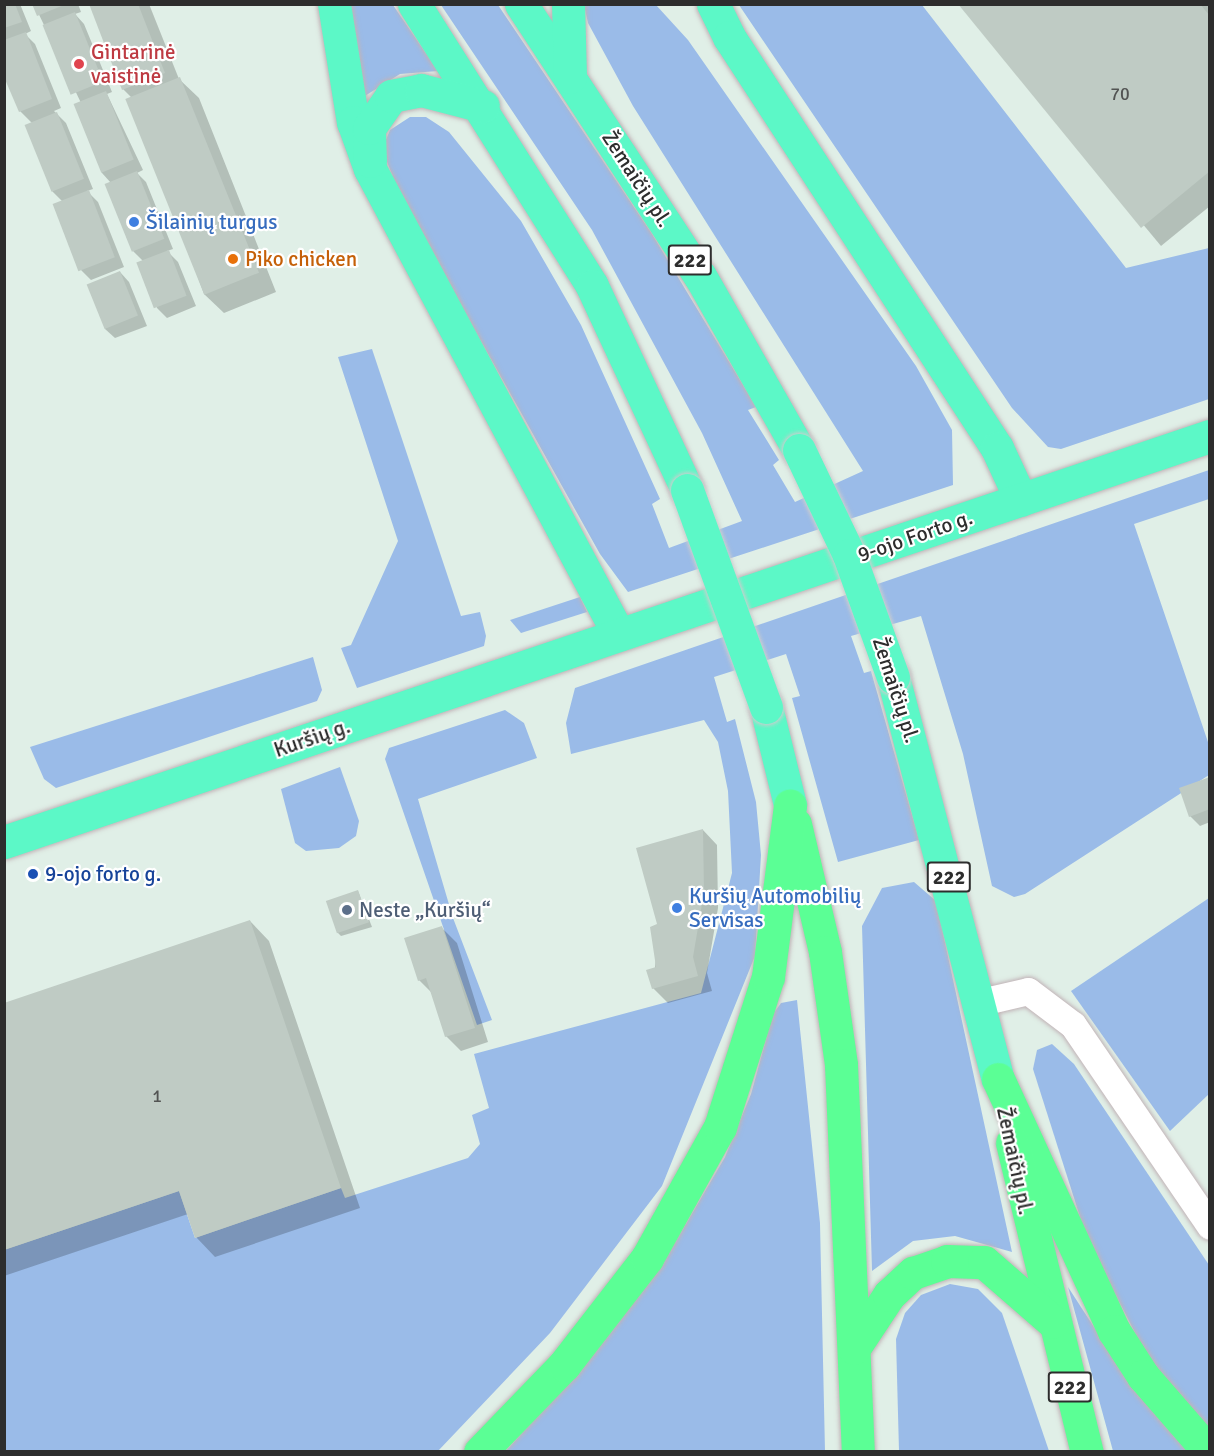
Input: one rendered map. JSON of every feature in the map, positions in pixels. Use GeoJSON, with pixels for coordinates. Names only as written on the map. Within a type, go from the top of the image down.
{"type":"FeatureCollection","features":[{"type":"Feature","properties":{"kind":"highway"},"geometry":{"type":"LineString","coordinates":[[790,805],[825,952],[841,1065],[858,1452]]}},
{"type":"Feature","properties":{"kind":"highway"},"geometry":{"type":"LineString","coordinates":[[480,1452],[564,1365],[647,1258],[720,1127],[768,977],[790,805]]}},
{"type":"Feature","properties":{"kind":"highway"},"geometry":{"type":"LineString","coordinates":[[998,1079],[1114,1331],[1143,1377],[1209,1452]]}},
{"type":"Feature","properties":{"kind":"highway","name":"Žemaičių pl."},"geometry":{"type":"LineString","coordinates":[[998,1079],[1053,1322],[1087,1452]]}},
{"type":"Feature","properties":{"kind":"highway"},"geometry":{"type":"LineString","coordinates":[[854,1348],[889,1295],[913,1273],[947,1261],[984,1262],[1053,1322]]}},
{"type":"Feature","properties":{"kind":"main road"},"geometry":{"type":"LineString","coordinates":[[334,4],[353,122],[370,169],[619,635]]}},
{"type":"Feature","properties":{"kind":"main road"},"geometry":{"type":"LineString","coordinates":[[414,4],[483,106],[592,286],[687,490],[766,707],[790,805]]}},
{"type":"Feature","properties":{"kind":"main road","name":"Žemaičių pl."},"geometry":{"type":"LineString","coordinates":[[521,4],[700,276],[799,450],[849,555],[893,677],[981,1002],[998,1079]]}},
{"type":"Feature","properties":{"kind":"main road"},"geometry":{"type":"LineString","coordinates":[[568,4],[570,77]]}},
{"type":"Feature","properties":{"kind":"main road"},"geometry":{"type":"LineString","coordinates":[[691,4],[729,37]]}},
{"type":"Feature","properties":{"kind":"main road"},"geometry":{"type":"LineString","coordinates":[[713,4],[729,37],[997,448],[1021,500]]}},
{"type":"Feature","properties":{"kind":"main road"},"geometry":{"type":"LineString","coordinates":[[370,169],[369,128],[391,96],[421,90],[483,106]]}},
{"type":"Feature","properties":{"kind":"main road","name":"9-ojo Forto g."},"geometry":{"type":"LineString","coordinates":[[619,635],[1209,436]]}},
{"type":"Feature","properties":{"kind":"main road","name":"Kuršių g."},"geometry":{"type":"LineString","coordinates":[[4,842],[619,635]]}},
{"type":"Feature","properties":{"kind":"street"},"geometry":{"type":"LineString","coordinates":[[981,1002],[1028,991],[1073,1025],[1209,1226]]}},
{"type":"Feature","properties":{"kind":"shaded area"},"geometry":{"type":"Polygon","coordinates":[[[345,5],[393,5],[438,71],[400,74],[360,99],[345,5]]]}},
{"type":"Feature","properties":{"kind":"shaded area"},"geometry":{"type":"Polygon","coordinates":[[[441,5],[498,5],[652,234],[734,370],[756,407],[748,410],[779,460],[773,465],[795,502],[863,471],[633,106],[588,23],[584,5],[656,5],[688,40],[916,366],[952,430],[953,485],[628,592],[600,554],[402,200],[382,149],[390,130],[410,117],[426,117],[449,132],[521,221],[581,325],[660,499],[652,504],[669,548],[742,521],[702,433],[592,230],[441,5]]]}},
{"type":"Feature","properties":{"kind":"shaded area"},"geometry":{"type":"Polygon","coordinates":[[[739,5],[922,5],[1126,268],[1209,248],[1209,399],[1061,449],[1048,447],[1012,408],[739,5]]]}},
{"type":"Feature","properties":{"kind":"shaded area"},"geometry":{"type":"Polygon","coordinates":[[[372,349],[461,616],[480,612],[486,636],[484,646],[357,688],[341,648],[351,645],[398,541],[338,357],[372,349]]]}},
{"type":"Feature","properties":{"kind":"shaded area"},"geometry":{"type":"Polygon","coordinates":[[[1209,470],[1209,499],[1134,524],[1209,745],[1209,775],[1025,894],[1014,897],[992,886],[963,754],[921,616],[851,636],[864,673],[871,671],[919,840],[838,862],[792,698],[800,696],[786,654],[714,677],[727,722],[735,719],[756,802],[761,855],[755,956],[662,1186],[550,1333],[438,1451],[5,1451],[4,1250],[179,1191],[195,1238],[341,1188],[345,1198],[468,1158],[480,1144],[472,1115],[489,1108],[474,1054],[701,993],[732,873],[728,791],[718,742],[704,720],[571,754],[566,723],[575,688],[1209,470]]]}},
{"type":"Feature","properties":{"kind":"shaded area"},"geometry":{"type":"Polygon","coordinates":[[[580,597],[587,612],[521,633],[510,620],[580,597]]]}},
{"type":"Feature","properties":{"kind":"shaded area"},"geometry":{"type":"Polygon","coordinates":[[[313,657],[322,690],[317,701],[56,788],[44,779],[30,747],[313,657]]]}},
{"type":"Feature","properties":{"kind":"shaded area"},"geometry":{"type":"Polygon","coordinates":[[[505,710],[524,723],[537,758],[418,799],[453,918],[492,1020],[477,1025],[385,759],[389,748],[505,710]]]}},
{"type":"Feature","properties":{"kind":"shaded area"},"geometry":{"type":"Polygon","coordinates":[[[340,767],[359,821],[356,836],[339,848],[306,851],[295,843],[281,789],[340,767]]]}},
{"type":"Feature","properties":{"kind":"shaded area"},"geometry":{"type":"Polygon","coordinates":[[[914,882],[936,901],[1012,1252],[955,1236],[913,1241],[872,1271],[862,926],[882,888],[914,882]]]}},
{"type":"Feature","properties":{"kind":"shaded area"},"geometry":{"type":"Polygon","coordinates":[[[1209,898],[1209,1094],[1170,1131],[1071,991],[1209,898]]]}},
{"type":"Feature","properties":{"kind":"shaded area"},"geometry":{"type":"Polygon","coordinates":[[[797,1000],[820,1223],[825,1451],[505,1452],[594,1354],[662,1265],[725,1157],[751,1094],[773,1014],[781,1003],[797,1000]]]}},
{"type":"Feature","properties":{"kind":"shaded area"},"geometry":{"type":"Polygon","coordinates":[[[1052,1044],[1074,1064],[1209,1265],[1209,1434],[1149,1360],[1087,1239],[1033,1069],[1037,1050],[1052,1044]]]}},
{"type":"Feature","properties":{"kind":"shaded area"},"geometry":{"type":"Polygon","coordinates":[[[950,1284],[978,1289],[1002,1313],[1049,1451],[899,1451],[896,1339],[905,1313],[921,1295],[950,1284]]]}},
{"type":"Feature","properties":{"kind":"shaded area"},"geometry":{"type":"Polygon","coordinates":[[[1068,1287],[1118,1364],[1193,1451],[1113,1451],[1068,1287]]]}},
{"type":"Feature","properties":{"kind":"building"},"geometry":{"type":"Polygon","coordinates":[[[4,4],[15,4],[22,22],[4,28],[4,4]]]}},
{"type":"Feature","properties":{"kind":"building"},"geometry":{"type":"Polygon","coordinates":[[[32,4],[64,4],[64,5],[37,16],[32,4]]]}},
{"type":"Feature","properties":{"kind":"building"},"geometry":{"type":"Polygon","coordinates":[[[89,4],[138,4],[165,73],[122,90],[89,4]]]}},
{"type":"Feature","properties":{"kind":"building"},"geometry":{"type":"Polygon","coordinates":[[[958,4],[1200,4],[1210,16],[1210,171],[1141,228],[958,4]]]}},
{"type":"Feature","properties":{"kind":"building"},"geometry":{"type":"Polygon","coordinates":[[[75,12],[103,82],[71,95],[43,25],[75,12]]]}},
{"type":"Feature","properties":{"kind":"building"},"geometry":{"type":"Polygon","coordinates":[[[26,32],[52,99],[19,112],[4,77],[4,40],[26,32]]]}},
{"type":"Feature","properties":{"kind":"building"},"geometry":{"type":"Polygon","coordinates":[[[180,77],[259,273],[204,295],[125,99],[180,77]]]}},
{"type":"Feature","properties":{"kind":"building"},"geometry":{"type":"Polygon","coordinates":[[[106,91],[134,160],[101,173],[74,104],[106,91]]]}},
{"type":"Feature","properties":{"kind":"building"},"geometry":{"type":"Polygon","coordinates":[[[57,112],[84,179],[52,192],[25,125],[57,112]]]}},
{"type":"Feature","properties":{"kind":"building"},"geometry":{"type":"Polygon","coordinates":[[[137,171],[164,239],[132,252],[105,184],[137,171]]]}},
{"type":"Feature","properties":{"kind":"building"},"geometry":{"type":"Polygon","coordinates":[[[89,190],[115,257],[78,271],[53,204],[89,190]]]}},
{"type":"Feature","properties":{"kind":"building"},"geometry":{"type":"Polygon","coordinates":[[[169,250],[187,296],[154,308],[136,263],[169,250]]]}},
{"type":"Feature","properties":{"kind":"building"},"geometry":{"type":"Polygon","coordinates":[[[120,271],[138,316],[105,329],[87,284],[120,271]]]}},
{"type":"Feature","properties":{"kind":"building"},"geometry":{"type":"Polygon","coordinates":[[[1210,777],[1210,809],[1189,817],[1179,788],[1210,777]]]}},
{"type":"Feature","properties":{"kind":"building","name":"Kuršių Automobilių Servisas"},"geometry":{"type":"Polygon","coordinates":[[[703,829],[704,892],[693,957],[698,976],[652,989],[646,970],[656,967],[650,927],[657,924],[636,848],[703,829]]]}},
{"type":"Feature","properties":{"kind":"building"},"geometry":{"type":"Polygon","coordinates":[[[358,890],[369,922],[337,933],[326,901],[358,890]]]}},
{"type":"Feature","properties":{"kind":"building"},"geometry":{"type":"Polygon","coordinates":[[[250,920],[341,1188],[195,1238],[179,1191],[4,1250],[4,1003],[250,920]]]}},
{"type":"Feature","properties":{"kind":"building"},"geometry":{"type":"Polygon","coordinates":[[[442,926],[475,1028],[445,1037],[426,978],[418,981],[404,938],[442,926]]]}},
{"type":"Feature","properties":{"kind":"place","name":"Gintarinė vaistinė"},"geometry":{"type":"Point","coordinates":[79,64]}},
{"type":"Feature","properties":{"kind":"place","name":"Šilainių turgus"},"geometry":{"type":"Point","coordinates":[134,222]}},
{"type":"Feature","properties":{"kind":"place","name":"Piko chicken"},"geometry":{"type":"Point","coordinates":[233,259]}},
{"type":"Feature","properties":{"kind":"place","name":"9-ojo forto g."},"geometry":{"type":"Point","coordinates":[33,874]}},
{"type":"Feature","properties":{"kind":"place","name":"Kuršių Automobilių Servisas"},"geometry":{"type":"Point","coordinates":[677,908]}},
{"type":"Feature","properties":{"kind":"place","name":"Neste „Kuršių“"},"geometry":{"type":"Point","coordinates":[347,910]}}]}
